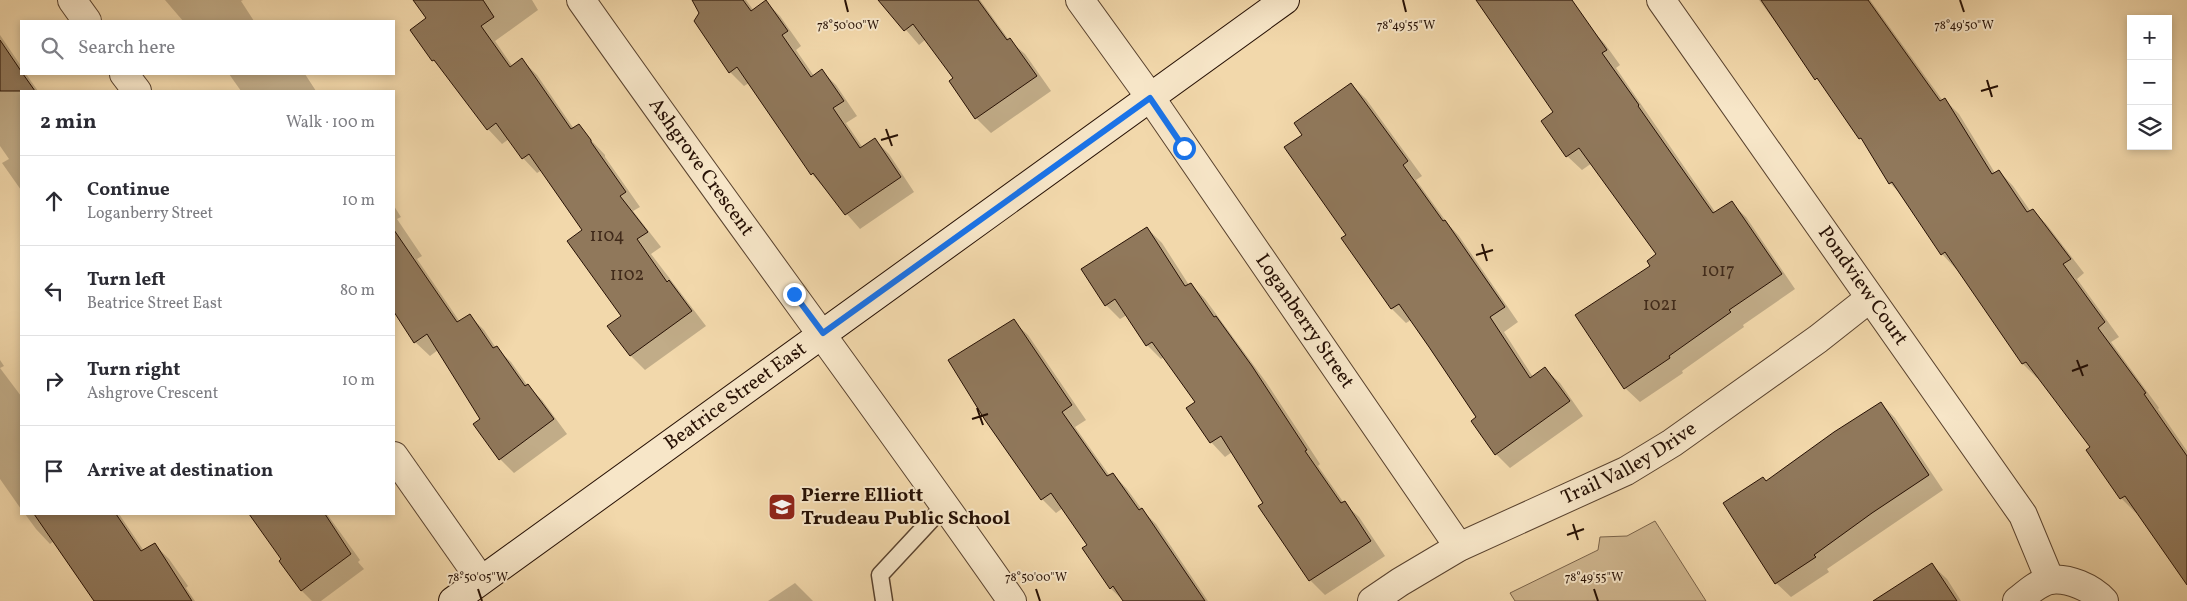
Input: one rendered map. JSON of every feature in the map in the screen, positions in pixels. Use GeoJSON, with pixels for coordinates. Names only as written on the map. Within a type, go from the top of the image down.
{"type":"FeatureCollection","features":[{"type":"Feature","properties":{"kind":"street"},"geometry":{"type":"LineString","coordinates":[[72,0],[86,20]]}},
{"type":"Feature","properties":{"kind":"street","name":"Ashgrove Crescent"},"geometry":{"type":"LineString","coordinates":[[582,0],[692,156],[823,333]]}},
{"type":"Feature","properties":{"kind":"street"},"geometry":{"type":"LineString","coordinates":[[1080,0],[1150,98]]}},
{"type":"Feature","properties":{"kind":"street","name":"Beatrice Street East"},"geometry":{"type":"LineString","coordinates":[[453,601],[1285,0]]}},
{"type":"Feature","properties":{"kind":"street","name":"Pondview Court"},"geometry":{"type":"LineString","coordinates":[[1661,0],[2022,516],[2050,580]]}},
{"type":"Feature","properties":{"kind":"street"},"geometry":{"type":"LineString","coordinates":[[125,75],[135,90]]}},
{"type":"Feature","properties":{"kind":"street","name":"Loganberry Street"},"geometry":{"type":"LineString","coordinates":[[1150,98],[1459,547]]}},
{"type":"Feature","properties":{"kind":"street","name":"Trail Valley Drive"},"geometry":{"type":"LineString","coordinates":[[1372,601],[1459,547],[1626,471],[1680,437],[1818,339],[1870,298]]}},
{"type":"Feature","properties":{"kind":"street"},"geometry":{"type":"LineString","coordinates":[[823,333],[1012,601]]}},
{"type":"Feature","properties":{"kind":"street"},"geometry":{"type":"LineString","coordinates":[[395,457],[481,580]]}},
{"type":"Feature","properties":{"kind":"street"},"geometry":{"type":"LineString","coordinates":[[2017,601],[2035,587],[2050,580],[2066,581],[2086,587],[2104,601]]}},
{"type":"Feature","properties":{"kind":"lane"},"geometry":{"type":"LineString","coordinates":[[884,601],[880,575],[945,505]]}},
{"type":"Feature","properties":{"kind":"shaded area"},"geometry":{"type":"Polygon","coordinates":[[[1655,521],[1706,601],[1515,601],[1510,593],[1598,550],[1600,537],[1627,536],[1655,521]]]}},
{"type":"Feature","properties":{"kind":"building"},"geometry":{"type":"Polygon","coordinates":[[[413,0],[483,0],[494,17],[481,26],[510,67],[522,58],[571,129],[579,124],[591,140],[626,192],[620,196],[648,232],[637,239],[667,282],[669,280],[692,311],[630,356],[607,326],[621,316],[567,241],[582,230],[529,154],[522,159],[496,123],[487,130],[434,60],[432,61],[410,30],[426,18],[413,0]]]}},
{"type":"Feature","properties":{"kind":"building"},"geometry":{"type":"Polygon","coordinates":[[[692,0],[743,0],[751,11],[766,0],[788,31],[782,35],[811,77],[822,69],[844,101],[833,108],[860,148],[875,138],[901,177],[845,215],[813,173],[811,175],[737,67],[729,73],[694,21],[699,13],[692,0]]]}},
{"type":"Feature","properties":{"kind":"building"},"geometry":{"type":"Polygon","coordinates":[[[878,0],[978,0],[1007,40],[1010,38],[1037,76],[975,119],[949,81],[953,78],[913,24],[904,31],[878,0]]]}},
{"type":"Feature","properties":{"kind":"building"},"geometry":{"type":"Polygon","coordinates":[[[1476,0],[1572,0],[1607,50],[1602,53],[1713,213],[1732,201],[1782,274],[1729,310],[1731,312],[1669,356],[1670,358],[1624,389],[1575,315],[1650,266],[1647,261],[1656,254],[1579,148],[1566,157],[1541,121],[1553,112],[1476,0]]]}},
{"type":"Feature","properties":{"kind":"building"},"geometry":{"type":"Polygon","coordinates":[[[1761,0],[1868,0],[1940,101],[1945,98],[1992,174],[1999,170],[2027,212],[2033,209],[2071,259],[2063,264],[2105,322],[2098,328],[2146,393],[2144,394],[2187,456],[2187,585],[2125,496],[2120,499],[2086,450],[2090,447],[2026,362],[2022,364],[1945,252],[1941,255],[1892,182],[1889,184],[1861,138],[1859,139],[1817,78],[1815,80],[1761,0]]]}},
{"type":"Feature","properties":{"kind":"building"},"geometry":{"type":"Polygon","coordinates":[[[0,40],[20,70],[20,75],[24,75],[34,90],[0,91],[0,40]]]}},
{"type":"Feature","properties":{"kind":"building"},"geometry":{"type":"Polygon","coordinates":[[[1351,83],[1408,161],[1403,165],[1443,221],[1445,220],[1505,307],[1490,317],[1530,378],[1545,367],[1570,401],[1495,455],[1471,421],[1476,417],[1429,347],[1399,304],[1391,309],[1341,238],[1346,235],[1284,147],[1302,135],[1294,123],[1351,83]]]}},
{"type":"Feature","properties":{"kind":"building"},"geometry":{"type":"Polygon","coordinates":[[[1147,227],[1185,286],[1191,283],[1214,317],[1216,316],[1252,366],[1307,450],[1305,451],[1341,503],[1345,501],[1371,541],[1309,581],[1258,506],[1263,503],[1221,436],[1210,443],[1186,408],[1195,402],[1152,342],[1146,346],[1115,299],[1105,306],[1081,269],[1147,227]]]}},
{"type":"Feature","properties":{"kind":"building"},"geometry":{"type":"Polygon","coordinates":[[[395,231],[457,322],[470,314],[493,348],[497,346],[525,386],[528,384],[554,419],[499,460],[473,424],[480,419],[427,334],[414,343],[395,314],[395,231]]]}},
{"type":"Feature","properties":{"kind":"building"},"geometry":{"type":"Polygon","coordinates":[[[1014,319],[1072,405],[1062,412],[1107,476],[1113,473],[1139,510],[1142,508],[1205,601],[1123,601],[1113,586],[1110,589],[1082,548],[1087,545],[1051,493],[1041,500],[985,420],[948,360],[1014,319]]]}},
{"type":"Feature","properties":{"kind":"building"},"geometry":{"type":"Polygon","coordinates":[[[1881,402],[1929,475],[1872,513],[1814,555],[1816,557],[1775,584],[1723,503],[1763,477],[1766,481],[1834,432],[1881,402]]]}},
{"type":"Feature","properties":{"kind":"building"},"geometry":{"type":"Polygon","coordinates":[[[35,515],[117,515],[141,551],[155,543],[192,601],[94,601],[35,515]]]}},
{"type":"Feature","properties":{"kind":"building"},"geometry":{"type":"Polygon","coordinates":[[[250,515],[326,515],[351,554],[301,591],[279,561],[281,559],[250,515]]]}},
{"type":"Feature","properties":{"kind":"building"},"geometry":{"type":"Polygon","coordinates":[[[1932,563],[1957,601],[1873,601],[1932,563]]]}},
{"type":"Feature","properties":{"kind":"place","name":"Pierre Elliott Trudeau Public School"},"geometry":{"type":"Point","coordinates":[782,507]}},
{"type":"Feature","properties":{"kind":"route"},"geometry":{"type":"LineString","coordinates":[[794,294],[823,333],[1150,98],[1184,148]]}}]}
